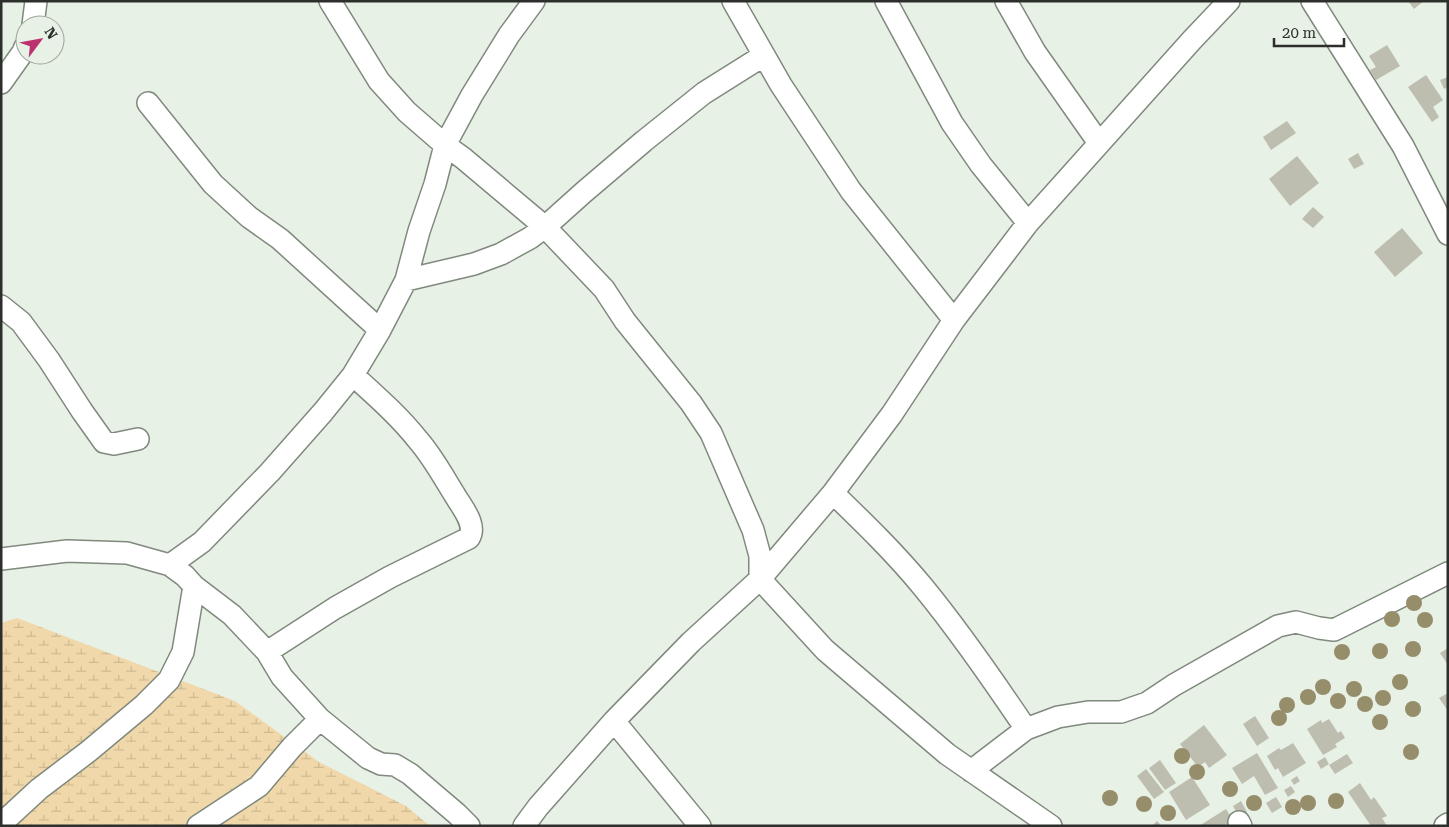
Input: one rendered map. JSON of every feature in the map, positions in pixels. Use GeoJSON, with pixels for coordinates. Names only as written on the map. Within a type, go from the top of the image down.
{"type":"FeatureCollection","features":[{"type":"Feature","properties":{"kind":"street"},"geometry":{"type":"LineString","coordinates":[[34,15],[36,1]]}},
{"type":"Feature","properties":{"kind":"street"},"geometry":{"type":"LineString","coordinates":[[330,1],[378,81],[406,112],[545,227],[604,289],[625,322],[691,404],[710,433],[754,530],[760,556],[760,579],[825,650],[947,754],[1051,826]]}},
{"type":"Feature","properties":{"kind":"street"},"geometry":{"type":"LineString","coordinates":[[170,565],[202,542],[263,479],[323,412],[353,375],[380,330],[406,280],[445,145],[472,95],[534,1]]}},
{"type":"Feature","properties":{"kind":"street"},"geometry":{"type":"LineString","coordinates":[[733,1],[763,56],[850,191],[954,320]]}},
{"type":"Feature","properties":{"kind":"street"},"geometry":{"type":"LineString","coordinates":[[886,1],[952,123],[981,165],[1028,224]]}},
{"type":"Feature","properties":{"kind":"street"},"geometry":{"type":"LineString","coordinates":[[1006,1],[1035,52],[1099,143]]}},
{"type":"Feature","properties":{"kind":"street"},"geometry":{"type":"LineString","coordinates":[[524,826],[538,807],[614,721],[691,642],[760,579],[833,493],[892,414],[954,320],[1028,224],[1229,1]]}},
{"type":"Feature","properties":{"kind":"street"},"geometry":{"type":"LineString","coordinates":[[1312,1],[1403,146],[1448,234]]}},
{"type":"Feature","properties":{"kind":"street"},"geometry":{"type":"LineString","coordinates":[[406,280],[474,264],[501,254],[530,238],[644,141],[704,93],[763,56]]}},
{"type":"Feature","properties":{"kind":"street"},"geometry":{"type":"LineString","coordinates":[[1,82],[15,63]]}},
{"type":"Feature","properties":{"kind":"street"},"geometry":{"type":"LineString","coordinates":[[148,103],[213,184],[249,217],[280,239],[380,330]]}},
{"type":"Feature","properties":{"kind":"street"},"geometry":{"type":"LineString","coordinates":[[1,306],[21,322],[104,442],[114,444],[138,439]]}},
{"type":"Feature","properties":{"kind":"street"},"geometry":{"type":"LineString","coordinates":[[267,652],[335,608],[390,577],[469,538],[472,534],[470,521],[439,468],[419,440],[393,412],[353,375]]}},
{"type":"Feature","properties":{"kind":"street"},"geometry":{"type":"LineString","coordinates":[[833,493],[874,533],[922,585],[956,628],[1026,729]]}},
{"type":"Feature","properties":{"kind":"street"},"geometry":{"type":"LineString","coordinates":[[1,559],[67,551],[119,552],[170,565],[232,615],[267,652],[282,677],[320,719],[368,758],[381,764],[395,765],[410,774],[469,826]]}},
{"type":"Feature","properties":{"kind":"street"},"geometry":{"type":"LineString","coordinates":[[971,771],[1026,729],[1058,718],[1088,712],[1121,712],[1147,703],[1278,626],[1296,622],[1334,630],[1448,573]]}},
{"type":"Feature","properties":{"kind":"street"},"geometry":{"type":"LineString","coordinates":[[1,824],[39,789],[144,705],[168,680],[183,652],[194,586]]}},
{"type":"Feature","properties":{"kind":"street"},"geometry":{"type":"LineString","coordinates":[[198,826],[259,786],[292,747],[320,719]]}},
{"type":"Feature","properties":{"kind":"street"},"geometry":{"type":"LineString","coordinates":[[614,721],[700,826]]}},
{"type":"Feature","properties":{"kind":"green space"},"geometry":{"type":"Polygon","coordinates":[[[17,618],[235,701],[319,762],[406,806],[430,826],[1,826],[1,623],[17,618]]]}},
{"type":"Feature","properties":{"kind":"building"},"geometry":{"type":"Polygon","coordinates":[[[1408,1],[1424,1],[1414,9],[1408,1]]]}},
{"type":"Feature","properties":{"kind":"building"},"geometry":{"type":"Polygon","coordinates":[[[1387,45],[1400,66],[1376,80],[1370,70],[1376,67],[1369,56],[1387,45]]]}},
{"type":"Feature","properties":{"kind":"building"},"geometry":{"type":"Polygon","coordinates":[[[1426,75],[1443,100],[1433,107],[1439,117],[1432,122],[1408,87],[1426,75]]]}},
{"type":"Feature","properties":{"kind":"building"},"geometry":{"type":"Polygon","coordinates":[[[1448,77],[1448,87],[1444,89],[1440,80],[1448,77]]]}},
{"type":"Feature","properties":{"kind":"building"},"geometry":{"type":"Polygon","coordinates":[[[1287,121],[1296,133],[1271,150],[1263,137],[1287,121]]]}},
{"type":"Feature","properties":{"kind":"building"},"geometry":{"type":"Polygon","coordinates":[[[1358,153],[1364,164],[1354,169],[1348,159],[1358,153]]]}},
{"type":"Feature","properties":{"kind":"building"},"geometry":{"type":"Polygon","coordinates":[[[1297,156],[1319,183],[1290,206],[1269,179],[1297,156]]]}},
{"type":"Feature","properties":{"kind":"building"},"geometry":{"type":"Polygon","coordinates":[[[1313,207],[1324,217],[1313,228],[1302,219],[1313,207]]]}},
{"type":"Feature","properties":{"kind":"building"},"geometry":{"type":"Polygon","coordinates":[[[1402,228],[1423,253],[1395,277],[1374,252],[1402,228]]]}},
{"type":"Feature","properties":{"kind":"building"},"geometry":{"type":"Polygon","coordinates":[[[1448,648],[1448,665],[1440,653],[1448,648]]]}},
{"type":"Feature","properties":{"kind":"building"},"geometry":{"type":"Polygon","coordinates":[[[1448,693],[1448,711],[1439,698],[1448,693]]]}},
{"type":"Feature","properties":{"kind":"building"},"geometry":{"type":"Polygon","coordinates":[[[1255,716],[1269,738],[1257,746],[1243,724],[1255,716]]]}},
{"type":"Feature","properties":{"kind":"building"},"geometry":{"type":"Polygon","coordinates":[[[1329,719],[1338,733],[1341,731],[1345,738],[1335,744],[1337,747],[1323,755],[1307,729],[1321,720],[1322,723],[1329,719]]]}},
{"type":"Feature","properties":{"kind":"building"},"geometry":{"type":"Polygon","coordinates":[[[1204,725],[1227,755],[1209,768],[1205,762],[1198,767],[1180,744],[1204,725]]]}},
{"type":"Feature","properties":{"kind":"building"},"geometry":{"type":"Polygon","coordinates":[[[1293,743],[1306,763],[1283,777],[1278,768],[1275,770],[1267,756],[1279,748],[1281,750],[1293,743]]]}},
{"type":"Feature","properties":{"kind":"building"},"geometry":{"type":"Polygon","coordinates":[[[1257,753],[1278,788],[1265,795],[1254,776],[1242,784],[1232,768],[1257,753]]]}},
{"type":"Feature","properties":{"kind":"building"},"geometry":{"type":"Polygon","coordinates":[[[1347,754],[1353,763],[1335,774],[1329,765],[1347,754]]]}},
{"type":"Feature","properties":{"kind":"building"},"geometry":{"type":"Polygon","coordinates":[[[1325,757],[1329,764],[1321,769],[1317,762],[1325,757]]]}},
{"type":"Feature","properties":{"kind":"building"},"geometry":{"type":"Polygon","coordinates":[[[1160,760],[1176,783],[1165,790],[1149,768],[1160,760]]]}},
{"type":"Feature","properties":{"kind":"building"},"geometry":{"type":"Polygon","coordinates":[[[1146,769],[1164,792],[1154,799],[1137,776],[1146,769]]]}},
{"type":"Feature","properties":{"kind":"building"},"geometry":{"type":"Polygon","coordinates":[[[1297,776],[1300,781],[1294,785],[1291,780],[1297,776]]]}},
{"type":"Feature","properties":{"kind":"building"},"geometry":{"type":"Polygon","coordinates":[[[1192,777],[1210,805],[1186,820],[1169,792],[1192,777]]]}},
{"type":"Feature","properties":{"kind":"building"},"geometry":{"type":"Polygon","coordinates":[[[1360,783],[1371,800],[1374,797],[1387,816],[1382,818],[1387,826],[1371,826],[1348,792],[1360,783]]]}},
{"type":"Feature","properties":{"kind":"building"},"geometry":{"type":"Polygon","coordinates":[[[1291,786],[1295,792],[1288,797],[1284,790],[1291,786]]]}},
{"type":"Feature","properties":{"kind":"building"},"geometry":{"type":"Polygon","coordinates":[[[1276,797],[1282,807],[1272,813],[1266,803],[1276,797]]]}},
{"type":"Feature","properties":{"kind":"building"},"geometry":{"type":"Polygon","coordinates":[[[1241,801],[1247,812],[1239,817],[1233,806],[1241,801]]]}},
{"type":"Feature","properties":{"kind":"building"},"geometry":{"type":"Polygon","coordinates":[[[1226,809],[1233,820],[1224,826],[1199,826],[1226,809]]]}},
{"type":"Feature","properties":{"kind":"building"},"geometry":{"type":"Polygon","coordinates":[[[1157,821],[1162,826],[1152,826],[1157,821]]]}}]}
